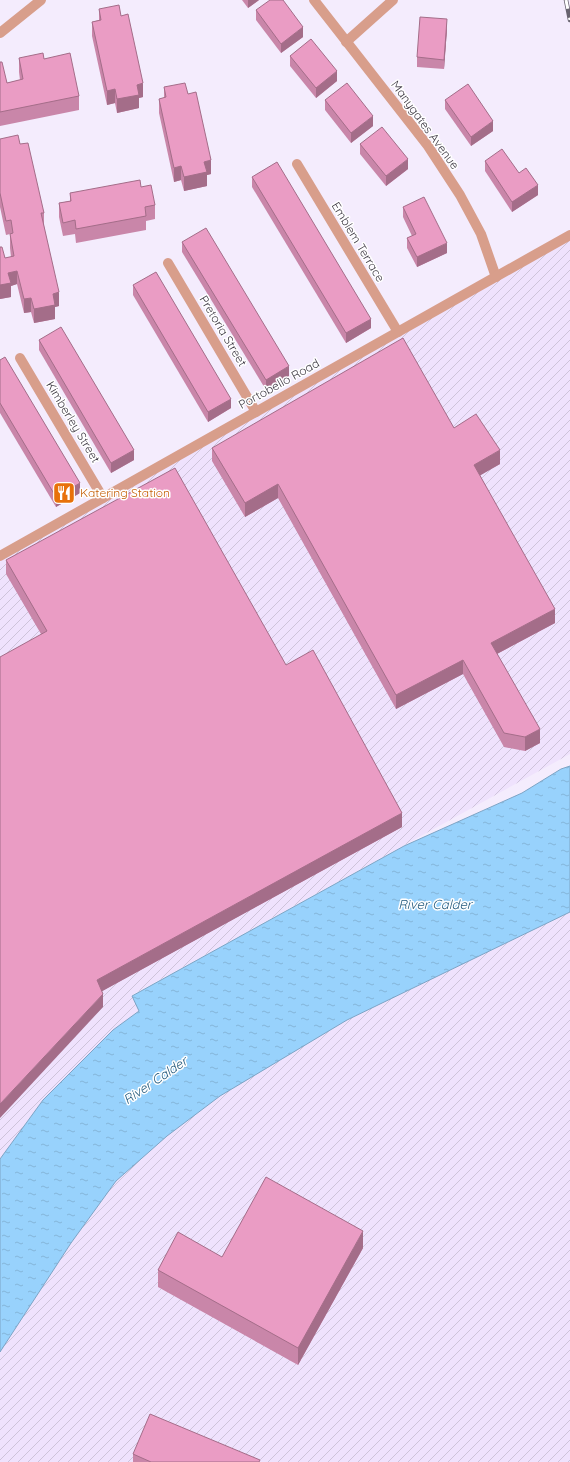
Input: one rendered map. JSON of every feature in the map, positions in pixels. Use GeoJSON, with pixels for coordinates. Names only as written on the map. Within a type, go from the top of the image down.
{"type":"FeatureCollection","features":[{"type":"Feature","properties":{"kind":"street"},"geometry":{"type":"LineString","coordinates":[[0,33],[41,0]]}},
{"type":"Feature","properties":{"kind":"street","name":"Manygates Avenue"},"geometry":{"type":"LineString","coordinates":[[314,0],[428,146],[460,195],[481,234],[496,277]]}},
{"type":"Feature","properties":{"kind":"street"},"geometry":{"type":"LineString","coordinates":[[346,42],[393,0]]}},
{"type":"Feature","properties":{"kind":"street","name":"Emblem Terrace"},"geometry":{"type":"LineString","coordinates":[[297,164],[398,332]]}},
{"type":"Feature","properties":{"kind":"street","name":"Portobello Road"},"geometry":{"type":"LineString","coordinates":[[0,556],[570,235]]}},
{"type":"Feature","properties":{"kind":"street","name":"Pretoria Street"},"geometry":{"type":"LineString","coordinates":[[168,263],[256,412]]}},
{"type":"Feature","properties":{"kind":"street","name":"Kimberley Street"},"geometry":{"type":"LineString","coordinates":[[20,358],[103,498]]}},
{"type":"Feature","properties":{"kind":"shaded area"},"geometry":{"type":"Polygon","coordinates":[[[570,235],[570,754],[132,995],[139,1011],[113,1030],[43,1100],[0,1159],[0,556],[570,235]]]}},
{"type":"Feature","properties":{"kind":"shaded area"},"geometry":{"type":"Polygon","coordinates":[[[570,840],[570,1462],[0,1462],[0,1259],[104,1114],[570,840]]]}},
{"type":"Feature","properties":{"kind":"water","name":"River Calder"},"geometry":{"type":"Polygon","coordinates":[[[570,766],[570,912],[347,1020],[220,1096],[167,1136],[116,1181],[71,1243],[0,1352],[0,1159],[43,1100],[113,1030],[139,1011],[132,996],[404,846],[522,793],[561,769],[570,766]]]}},
{"type":"Feature","properties":{"kind":"building"},"geometry":{"type":"Polygon","coordinates":[[[270,0],[283,0],[303,27],[281,44],[256,10],[270,0]]]}},
{"type":"Feature","properties":{"kind":"building"},"geometry":{"type":"Polygon","coordinates":[[[119,5],[121,16],[128,14],[143,83],[137,85],[139,95],[117,99],[115,89],[107,91],[92,22],[101,20],[99,9],[119,5]]]}},
{"type":"Feature","properties":{"kind":"building"},"geometry":{"type":"Polygon","coordinates":[[[420,17],[447,19],[444,60],[417,57],[420,17]]]}},
{"type":"Feature","properties":{"kind":"building"},"geometry":{"type":"Polygon","coordinates":[[[311,39],[337,71],[316,88],[290,56],[311,39]]]}},
{"type":"Feature","properties":{"kind":"building"},"geometry":{"type":"Polygon","coordinates":[[[43,53],[44,59],[70,53],[79,96],[0,112],[0,62],[2,62],[7,83],[23,79],[19,58],[43,53]]]}},
{"type":"Feature","properties":{"kind":"building"},"geometry":{"type":"Polygon","coordinates":[[[185,83],[188,94],[196,92],[211,160],[204,162],[207,172],[184,177],[181,166],[174,168],[159,99],[166,97],[164,87],[185,83]]]}},
{"type":"Feature","properties":{"kind":"building"},"geometry":{"type":"Polygon","coordinates":[[[347,83],[373,116],[351,133],[325,100],[347,83]]]}},
{"type":"Feature","properties":{"kind":"building"},"geometry":{"type":"Polygon","coordinates":[[[468,84],[493,121],[471,137],[445,100],[468,84]]]}},
{"type":"Feature","properties":{"kind":"building"},"geometry":{"type":"Polygon","coordinates":[[[382,127],[408,159],[386,176],[360,144],[382,127]]]}},
{"type":"Feature","properties":{"kind":"building"},"geometry":{"type":"Polygon","coordinates":[[[18,135],[20,144],[28,143],[44,213],[41,213],[59,292],[53,294],[55,305],[34,309],[31,298],[24,299],[17,271],[8,273],[11,283],[0,285],[0,247],[2,247],[5,258],[14,256],[10,234],[13,233],[11,220],[6,221],[0,193],[0,139],[18,135]]]}},
{"type":"Feature","properties":{"kind":"building"},"geometry":{"type":"Polygon","coordinates":[[[502,149],[519,173],[526,168],[538,185],[512,202],[485,161],[502,149]]]}},
{"type":"Feature","properties":{"kind":"building"},"geometry":{"type":"Polygon","coordinates":[[[277,162],[371,319],[346,333],[252,177],[277,162]]]}},
{"type":"Feature","properties":{"kind":"building"},"geometry":{"type":"Polygon","coordinates":[[[140,180],[141,187],[151,185],[155,205],[145,207],[146,216],[76,229],[75,220],[63,223],[59,203],[71,201],[70,193],[140,180]]]}},
{"type":"Feature","properties":{"kind":"building"},"geometry":{"type":"Polygon","coordinates":[[[424,197],[447,243],[417,257],[407,238],[416,234],[403,207],[424,197]]]}},
{"type":"Feature","properties":{"kind":"building"},"geometry":{"type":"Polygon","coordinates":[[[206,228],[289,366],[266,380],[182,242],[206,228]]]}},
{"type":"Feature","properties":{"kind":"building"},"geometry":{"type":"Polygon","coordinates":[[[156,272],[231,399],[208,412],[133,285],[156,272]]]}},
{"type":"Feature","properties":{"kind":"building"},"geometry":{"type":"Polygon","coordinates":[[[61,327],[134,450],[111,463],[39,340],[61,327]]]}},
{"type":"Feature","properties":{"kind":"building"},"geometry":{"type":"Polygon","coordinates":[[[403,338],[454,428],[476,414],[500,450],[474,465],[555,609],[491,643],[540,729],[525,737],[504,733],[463,660],[396,695],[278,484],[245,503],[212,448],[403,338]]]}},
{"type":"Feature","properties":{"kind":"building"},"geometry":{"type":"Polygon","coordinates":[[[5,357],[80,483],[56,497],[0,403],[0,360],[5,357]]]}},
{"type":"Feature","properties":{"kind":"building"},"geometry":{"type":"Polygon","coordinates":[[[175,468],[286,665],[313,650],[402,813],[97,980],[103,994],[0,1104],[0,657],[47,631],[6,560],[175,468]]]}},
{"type":"Feature","properties":{"kind":"building"},"geometry":{"type":"Polygon","coordinates":[[[266,1177],[363,1231],[298,1348],[158,1270],[178,1232],[222,1257],[266,1177]]]}},
{"type":"Feature","properties":{"kind":"building"},"geometry":{"type":"Polygon","coordinates":[[[150,1414],[260,1460],[259,1462],[151,1462],[133,1454],[150,1414]]]}},
{"type":"Feature","properties":{"kind":"railway"},"geometry":{"type":"LineString","coordinates":[[566,0],[570,20]]}},
{"type":"Feature","properties":{"kind":"place","name":"Katering Station"},"geometry":{"type":"Point","coordinates":[64,493]}}]}
